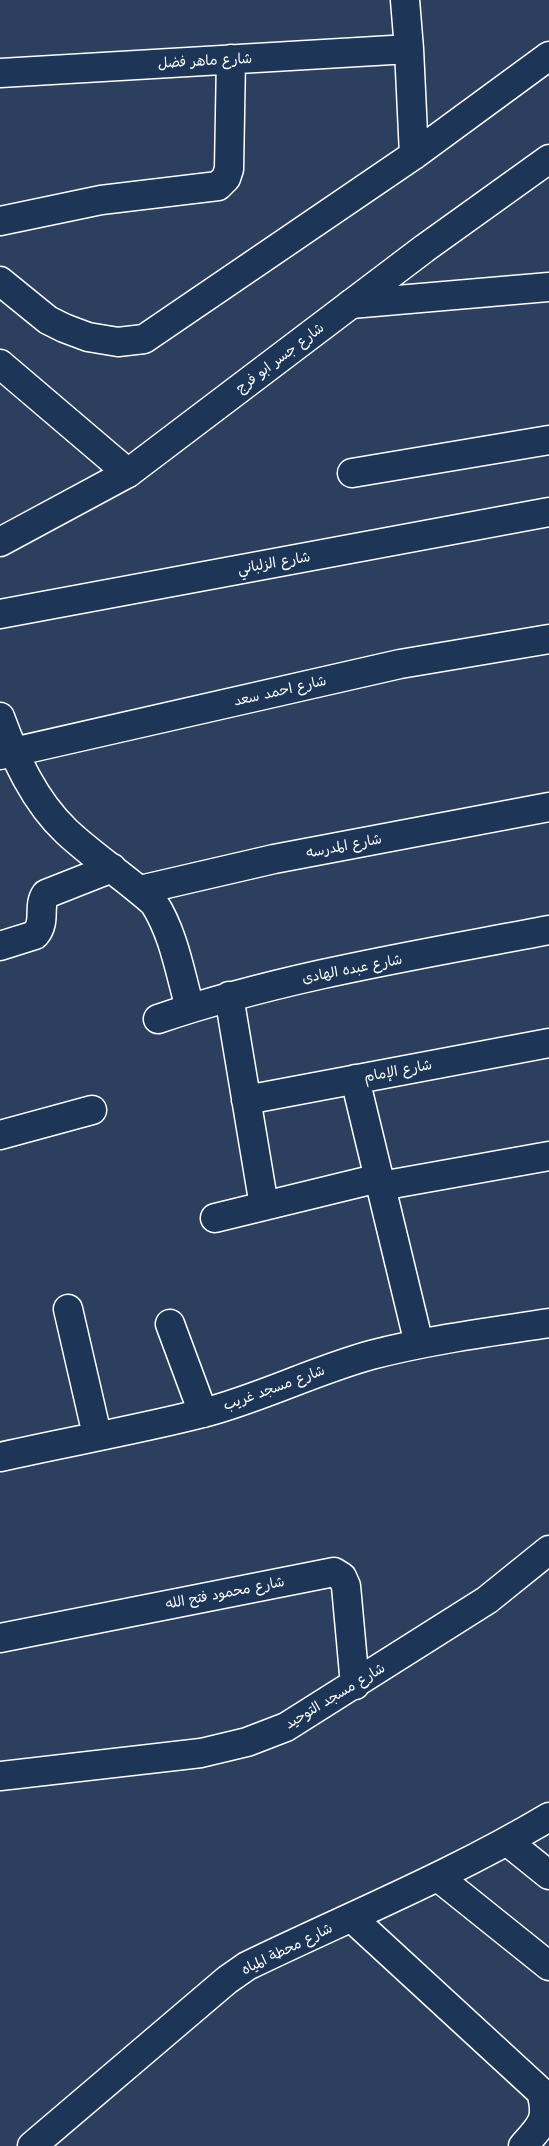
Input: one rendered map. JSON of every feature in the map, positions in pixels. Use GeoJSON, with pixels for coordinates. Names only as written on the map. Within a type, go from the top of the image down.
{"type":"FeatureCollection","features":[{"type":"Feature","properties":{"kind":"street"},"geometry":{"type":"LineString","coordinates":[[405,0],[410,48],[414,155]]}},
{"type":"Feature","properties":{"kind":"street","name":"شارع ماهر فضل"},"geometry":{"type":"LineString","coordinates":[[0,73],[410,48]]}},
{"type":"Feature","properties":{"kind":"street"},"geometry":{"type":"LineString","coordinates":[[0,281],[48,320],[64,328],[88,337],[118,342],[144,339],[414,155],[549,56]]}},
{"type":"Feature","properties":{"kind":"street"},"geometry":{"type":"LineString","coordinates":[[0,221],[101,200],[218,186],[226,178],[229,169],[231,59]]}},
{"type":"Feature","properties":{"kind":"street","name":"شارع جسر ابو فرج"},"geometry":{"type":"LineString","coordinates":[[0,542],[128,473],[425,248],[549,159]]}},
{"type":"Feature","properties":{"kind":"street"},"geometry":{"type":"LineString","coordinates":[[351,304],[549,287]]}},
{"type":"Feature","properties":{"kind":"street"},"geometry":{"type":"LineString","coordinates":[[0,364],[128,473]]}},
{"type":"Feature","properties":{"kind":"street"},"geometry":{"type":"LineString","coordinates":[[352,473],[549,440]]}},
{"type":"Feature","properties":{"kind":"street","name":"شارع الزلباني"},"geometry":{"type":"LineString","coordinates":[[0,614],[549,512]]}},
{"type":"Feature","properties":{"kind":"street","name":"شارع احمد سعد"},"geometry":{"type":"LineString","coordinates":[[7,754],[400,664],[549,639]]}},
{"type":"Feature","properties":{"kind":"street"},"geometry":{"type":"LineString","coordinates":[[0,716],[7,754],[28,780],[46,807],[67,831],[154,903],[164,918],[190,1008]]}},
{"type":"Feature","properties":{"kind":"street","name":"شارع المدرسه"},"geometry":{"type":"LineString","coordinates":[[140,890],[274,859],[549,807]]}},
{"type":"Feature","properties":{"kind":"street"},"geometry":{"type":"LineString","coordinates":[[0,946],[35,935],[42,923],[43,902],[46,894],[112,868]]}},
{"type":"Feature","properties":{"kind":"street","name":"شارع عبده الهادى"},"geometry":{"type":"LineString","coordinates":[[158,1019],[229,996],[314,976],[549,930]]}},
{"type":"Feature","properties":{"kind":"street"},"geometry":{"type":"LineString","coordinates":[[229,996],[264,1206]]}},
{"type":"Feature","properties":{"kind":"street","name":"شارع الإمام"},"geometry":{"type":"LineString","coordinates":[[246,1100],[549,1043]]}},
{"type":"Feature","properties":{"kind":"street"},"geometry":{"type":"LineString","coordinates":[[355,1079],[419,1344]]}},
{"type":"Feature","properties":{"kind":"street"},"geometry":{"type":"LineString","coordinates":[[0,1135],[92,1110]]}},
{"type":"Feature","properties":{"kind":"street"},"geometry":{"type":"LineString","coordinates":[[215,1218],[380,1182],[549,1156]]}},
{"type":"Feature","properties":{"kind":"street"},"geometry":{"type":"LineString","coordinates":[[68,1309],[97,1435]]}},
{"type":"Feature","properties":{"kind":"street","name":"شارع مسجد غريب"},"geometry":{"type":"LineString","coordinates":[[0,1457],[203,1413],[283,1387],[322,1371],[370,1356],[419,1344],[549,1323]]}},
{"type":"Feature","properties":{"kind":"street"},"geometry":{"type":"LineString","coordinates":[[170,1324],[203,1413]]}},
{"type":"Feature","properties":{"kind":"street","name":"شارع مسجد التوحيد"},"geometry":{"type":"LineString","coordinates":[[0,1776],[201,1753],[247,1742],[286,1727],[487,1600],[549,1550]]}},
{"type":"Feature","properties":{"kind":"street","name":"شارع محمود فتح الله"},"geometry":{"type":"LineString","coordinates":[[0,1638],[334,1572],[342,1577],[346,1586],[355,1684]]}},
{"type":"Feature","properties":{"kind":"street","name":"شارع محطة المياه"},"geometry":{"type":"LineString","coordinates":[[32,2146],[227,1980],[247,1966],[438,1877],[508,1842],[549,1817]]}},
{"type":"Feature","properties":{"kind":"street"},"geometry":{"type":"LineString","coordinates":[[508,1842],[549,1875]]}},
{"type":"Feature","properties":{"kind":"street"},"geometry":{"type":"LineString","coordinates":[[438,1877],[549,1966]]}},
{"type":"Feature","properties":{"kind":"street"},"geometry":{"type":"LineString","coordinates":[[352,1918],[541,2092],[547,2106],[546,2120],[523,2146]]}}]}
